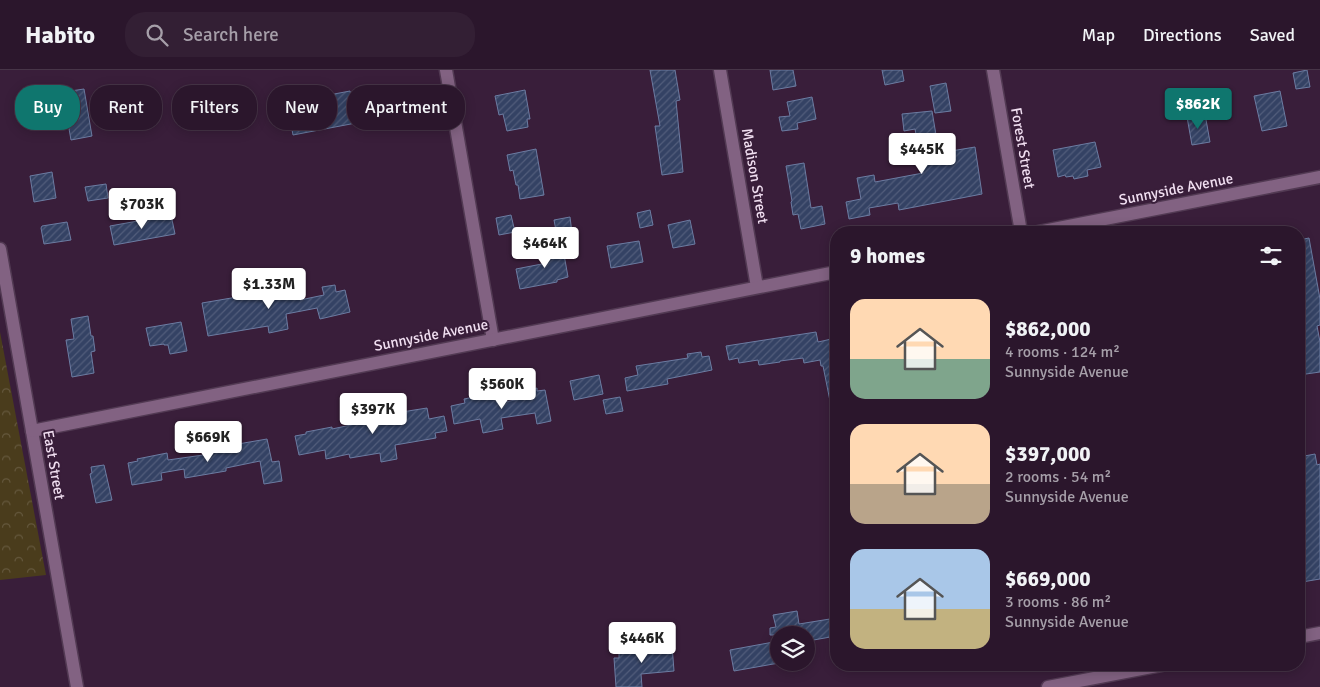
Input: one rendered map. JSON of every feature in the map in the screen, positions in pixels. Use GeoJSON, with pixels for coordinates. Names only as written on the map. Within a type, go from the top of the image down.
{"type":"FeatureCollection","features":[{"type":"Feature","properties":{"kind":"street"},"geometry":{"type":"LineString","coordinates":[[446,70],[493,340]]}},
{"type":"Feature","properties":{"kind":"street","name":"Madison Street"},"geometry":{"type":"LineString","coordinates":[[720,70],[758,288]]}},
{"type":"Feature","properties":{"kind":"street","name":"Forest Street"},"geometry":{"type":"LineString","coordinates":[[993,70],[1020,226]]}},
{"type":"Feature","properties":{"kind":"street","name":"Sunnyside Avenue"},"geometry":{"type":"LineString","coordinates":[[1069,226],[1320,177]]}},
{"type":"Feature","properties":{"kind":"street","name":"East Street"},"geometry":{"type":"LineString","coordinates":[[0,249],[77,687]]}},
{"type":"Feature","properties":{"kind":"street","name":"Sunnyside Avenue"},"geometry":{"type":"LineString","coordinates":[[32,431],[830,273]]}},
{"type":"Feature","properties":{"kind":"street"},"geometry":{"type":"LineString","coordinates":[[1305,636],[1320,632]]}},
{"type":"Feature","properties":{"kind":"street"},"geometry":{"type":"LineString","coordinates":[[1048,687],[1131,671]]}},
{"type":"Feature","properties":{"kind":"green space"},"geometry":{"type":"Polygon","coordinates":[[[0,332],[46,575],[0,580],[0,332]]]}},
{"type":"Feature","properties":{"kind":"building"},"geometry":{"type":"Polygon","coordinates":[[[650,70],[675,70],[680,100],[676,101],[683,172],[662,175],[655,126],[660,126],[650,70]]]}},
{"type":"Feature","properties":{"kind":"building"},"geometry":{"type":"Polygon","coordinates":[[[770,70],[793,70],[796,86],[773,90],[770,70]]]}},
{"type":"Feature","properties":{"kind":"building"},"geometry":{"type":"Polygon","coordinates":[[[882,70],[902,70],[904,81],[885,85],[882,70]]]}},
{"type":"Feature","properties":{"kind":"building"},"geometry":{"type":"Polygon","coordinates":[[[1307,70],[1310,87],[1296,89],[1293,73],[1307,70]]]}},
{"type":"Feature","properties":{"kind":"building"},"geometry":{"type":"Polygon","coordinates":[[[946,83],[951,111],[935,113],[930,86],[946,83]]]}},
{"type":"Feature","properties":{"kind":"building"},"geometry":{"type":"Polygon","coordinates":[[[84,89],[92,136],[71,140],[69,130],[80,130],[80,90],[84,89]]]}},
{"type":"Feature","properties":{"kind":"building"},"geometry":{"type":"Polygon","coordinates":[[[525,90],[530,119],[527,119],[528,127],[507,131],[503,114],[499,115],[495,96],[525,90]]]}},
{"type":"Feature","properties":{"kind":"building"},"geometry":{"type":"Polygon","coordinates":[[[1280,91],[1287,126],[1262,131],[1254,96],[1280,91]]]}},
{"type":"Feature","properties":{"kind":"building"},"geometry":{"type":"Polygon","coordinates":[[[347,92],[347,125],[337,127],[337,93],[347,92]]]}},
{"type":"Feature","properties":{"kind":"building"},"geometry":{"type":"Polygon","coordinates":[[[812,97],[816,119],[797,123],[798,129],[782,131],[779,117],[790,116],[787,102],[812,97]]]}},
{"type":"Feature","properties":{"kind":"building"},"geometry":{"type":"Polygon","coordinates":[[[932,111],[939,153],[975,147],[982,194],[899,210],[898,203],[869,208],[870,215],[849,219],[846,202],[861,199],[857,178],[874,175],[875,182],[923,173],[915,129],[904,131],[902,114],[932,111]]]}},
{"type":"Feature","properties":{"kind":"building"},"geometry":{"type":"Polygon","coordinates":[[[1205,114],[1210,142],[1192,145],[1187,117],[1205,114]]]}},
{"type":"Feature","properties":{"kind":"building"},"geometry":{"type":"Polygon","coordinates":[[[292,130],[319,130],[293,135],[292,130]]]}},
{"type":"Feature","properties":{"kind":"building"},"geometry":{"type":"Polygon","coordinates":[[[1095,142],[1101,167],[1087,170],[1088,176],[1074,179],[1073,176],[1066,177],[1065,175],[1058,177],[1053,150],[1095,142]]]}},
{"type":"Feature","properties":{"kind":"building"},"geometry":{"type":"Polygon","coordinates":[[[536,149],[544,195],[520,199],[518,185],[516,185],[513,170],[510,171],[507,155],[536,149]]]}},
{"type":"Feature","properties":{"kind":"building"},"geometry":{"type":"Polygon","coordinates":[[[804,163],[811,208],[822,206],[825,224],[801,229],[798,214],[793,215],[786,166],[804,163]]]}},
{"type":"Feature","properties":{"kind":"building"},"geometry":{"type":"Polygon","coordinates":[[[52,172],[56,198],[34,202],[30,176],[52,172]]]}},
{"type":"Feature","properties":{"kind":"building"},"geometry":{"type":"Polygon","coordinates":[[[106,184],[108,198],[88,201],[85,187],[106,184]]]}},
{"type":"Feature","properties":{"kind":"building"},"geometry":{"type":"Polygon","coordinates":[[[650,210],[653,225],[640,228],[637,213],[650,210]]]}},
{"type":"Feature","properties":{"kind":"building"},"geometry":{"type":"Polygon","coordinates":[[[171,215],[175,234],[114,245],[110,226],[171,215]]]}},
{"type":"Feature","properties":{"kind":"building"},"geometry":{"type":"Polygon","coordinates":[[[511,215],[515,232],[499,235],[496,218],[511,215]]]}},
{"type":"Feature","properties":{"kind":"building"},"geometry":{"type":"Polygon","coordinates":[[[570,217],[572,233],[557,236],[554,220],[570,217]]]}},
{"type":"Feature","properties":{"kind":"building"},"geometry":{"type":"Polygon","coordinates":[[[690,220],[695,244],[673,248],[668,225],[690,220]]]}},
{"type":"Feature","properties":{"kind":"building"},"geometry":{"type":"Polygon","coordinates":[[[67,222],[71,240],[44,244],[42,226],[67,222]]]}},
{"type":"Feature","properties":{"kind":"building"},"geometry":{"type":"Polygon","coordinates":[[[1309,238],[1320,299],[1320,325],[1317,326],[1320,342],[1320,372],[1305,374],[1305,239],[1309,238]]]}},
{"type":"Feature","properties":{"kind":"building"},"geometry":{"type":"Polygon","coordinates":[[[639,241],[643,262],[611,268],[607,246],[639,241]]]}},
{"type":"Feature","properties":{"kind":"building"},"geometry":{"type":"Polygon","coordinates":[[[562,243],[568,277],[557,280],[557,282],[520,289],[516,269],[547,263],[544,246],[562,243]]]}},
{"type":"Feature","properties":{"kind":"building"},"geometry":{"type":"Polygon","coordinates":[[[335,285],[336,292],[345,290],[350,312],[320,319],[317,308],[286,314],[288,329],[269,333],[268,326],[208,336],[202,303],[249,295],[249,298],[298,290],[300,300],[324,295],[322,287],[335,285]]]}},
{"type":"Feature","properties":{"kind":"building"},"geometry":{"type":"Polygon","coordinates":[[[88,316],[95,351],[91,352],[94,373],[72,377],[66,340],[74,339],[71,319],[88,316]]]}},
{"type":"Feature","properties":{"kind":"building"},"geometry":{"type":"Polygon","coordinates":[[[181,322],[187,351],[170,354],[168,345],[150,346],[146,328],[181,322]]]}},
{"type":"Feature","properties":{"kind":"building"},"geometry":{"type":"Polygon","coordinates":[[[816,332],[818,342],[830,339],[830,401],[820,360],[804,363],[803,358],[759,365],[758,360],[739,363],[738,358],[729,360],[726,346],[816,332]]]}},
{"type":"Feature","properties":{"kind":"building"},"geometry":{"type":"Polygon","coordinates":[[[701,352],[702,357],[709,356],[712,370],[667,379],[668,384],[627,391],[625,378],[638,375],[636,366],[688,358],[687,354],[701,352]]]}},
{"type":"Feature","properties":{"kind":"building"},"geometry":{"type":"Polygon","coordinates":[[[599,375],[603,394],[574,400],[570,381],[599,375]]]}},
{"type":"Feature","properties":{"kind":"building"},"geometry":{"type":"Polygon","coordinates":[[[537,388],[537,391],[545,390],[551,421],[537,424],[535,413],[501,418],[503,429],[483,433],[480,419],[454,424],[451,406],[465,403],[464,399],[484,395],[485,399],[496,397],[497,403],[522,399],[521,392],[537,388]]]}},
{"type":"Feature","properties":{"kind":"building"},"geometry":{"type":"Polygon","coordinates":[[[620,397],[623,411],[606,414],[603,400],[620,397]]]}},
{"type":"Feature","properties":{"kind":"building"},"geometry":{"type":"Polygon","coordinates":[[[427,408],[429,419],[444,416],[447,431],[435,433],[436,438],[395,445],[397,459],[381,462],[380,453],[350,458],[349,454],[326,459],[325,450],[299,455],[295,436],[306,434],[306,432],[332,427],[332,429],[374,420],[373,413],[388,410],[389,414],[427,408]]]}},
{"type":"Feature","properties":{"kind":"building"},"geometry":{"type":"Polygon","coordinates":[[[267,439],[272,462],[279,461],[282,481],[264,484],[260,461],[226,468],[226,471],[185,478],[184,469],[161,473],[162,480],[132,485],[128,463],[138,461],[137,459],[167,453],[168,460],[210,454],[209,449],[267,439]]]}},
{"type":"Feature","properties":{"kind":"building"},"geometry":{"type":"Polygon","coordinates":[[[1315,454],[1317,465],[1320,464],[1320,579],[1305,582],[1305,456],[1315,454]]]}},
{"type":"Feature","properties":{"kind":"building"},"geometry":{"type":"Polygon","coordinates":[[[104,465],[112,500],[96,503],[90,474],[92,473],[91,467],[104,465]]]}},
{"type":"Feature","properties":{"kind":"building"},"geometry":{"type":"Polygon","coordinates":[[[797,611],[799,624],[830,619],[830,637],[815,640],[815,626],[776,626],[773,615],[797,611]]]}},
{"type":"Feature","properties":{"kind":"building"},"geometry":{"type":"Polygon","coordinates":[[[770,643],[770,665],[734,671],[730,650],[770,643]]]}},
{"type":"Feature","properties":{"kind":"building"},"geometry":{"type":"Polygon","coordinates":[[[672,645],[674,671],[641,674],[642,687],[616,687],[614,658],[619,658],[619,650],[672,645]]]}}]}
